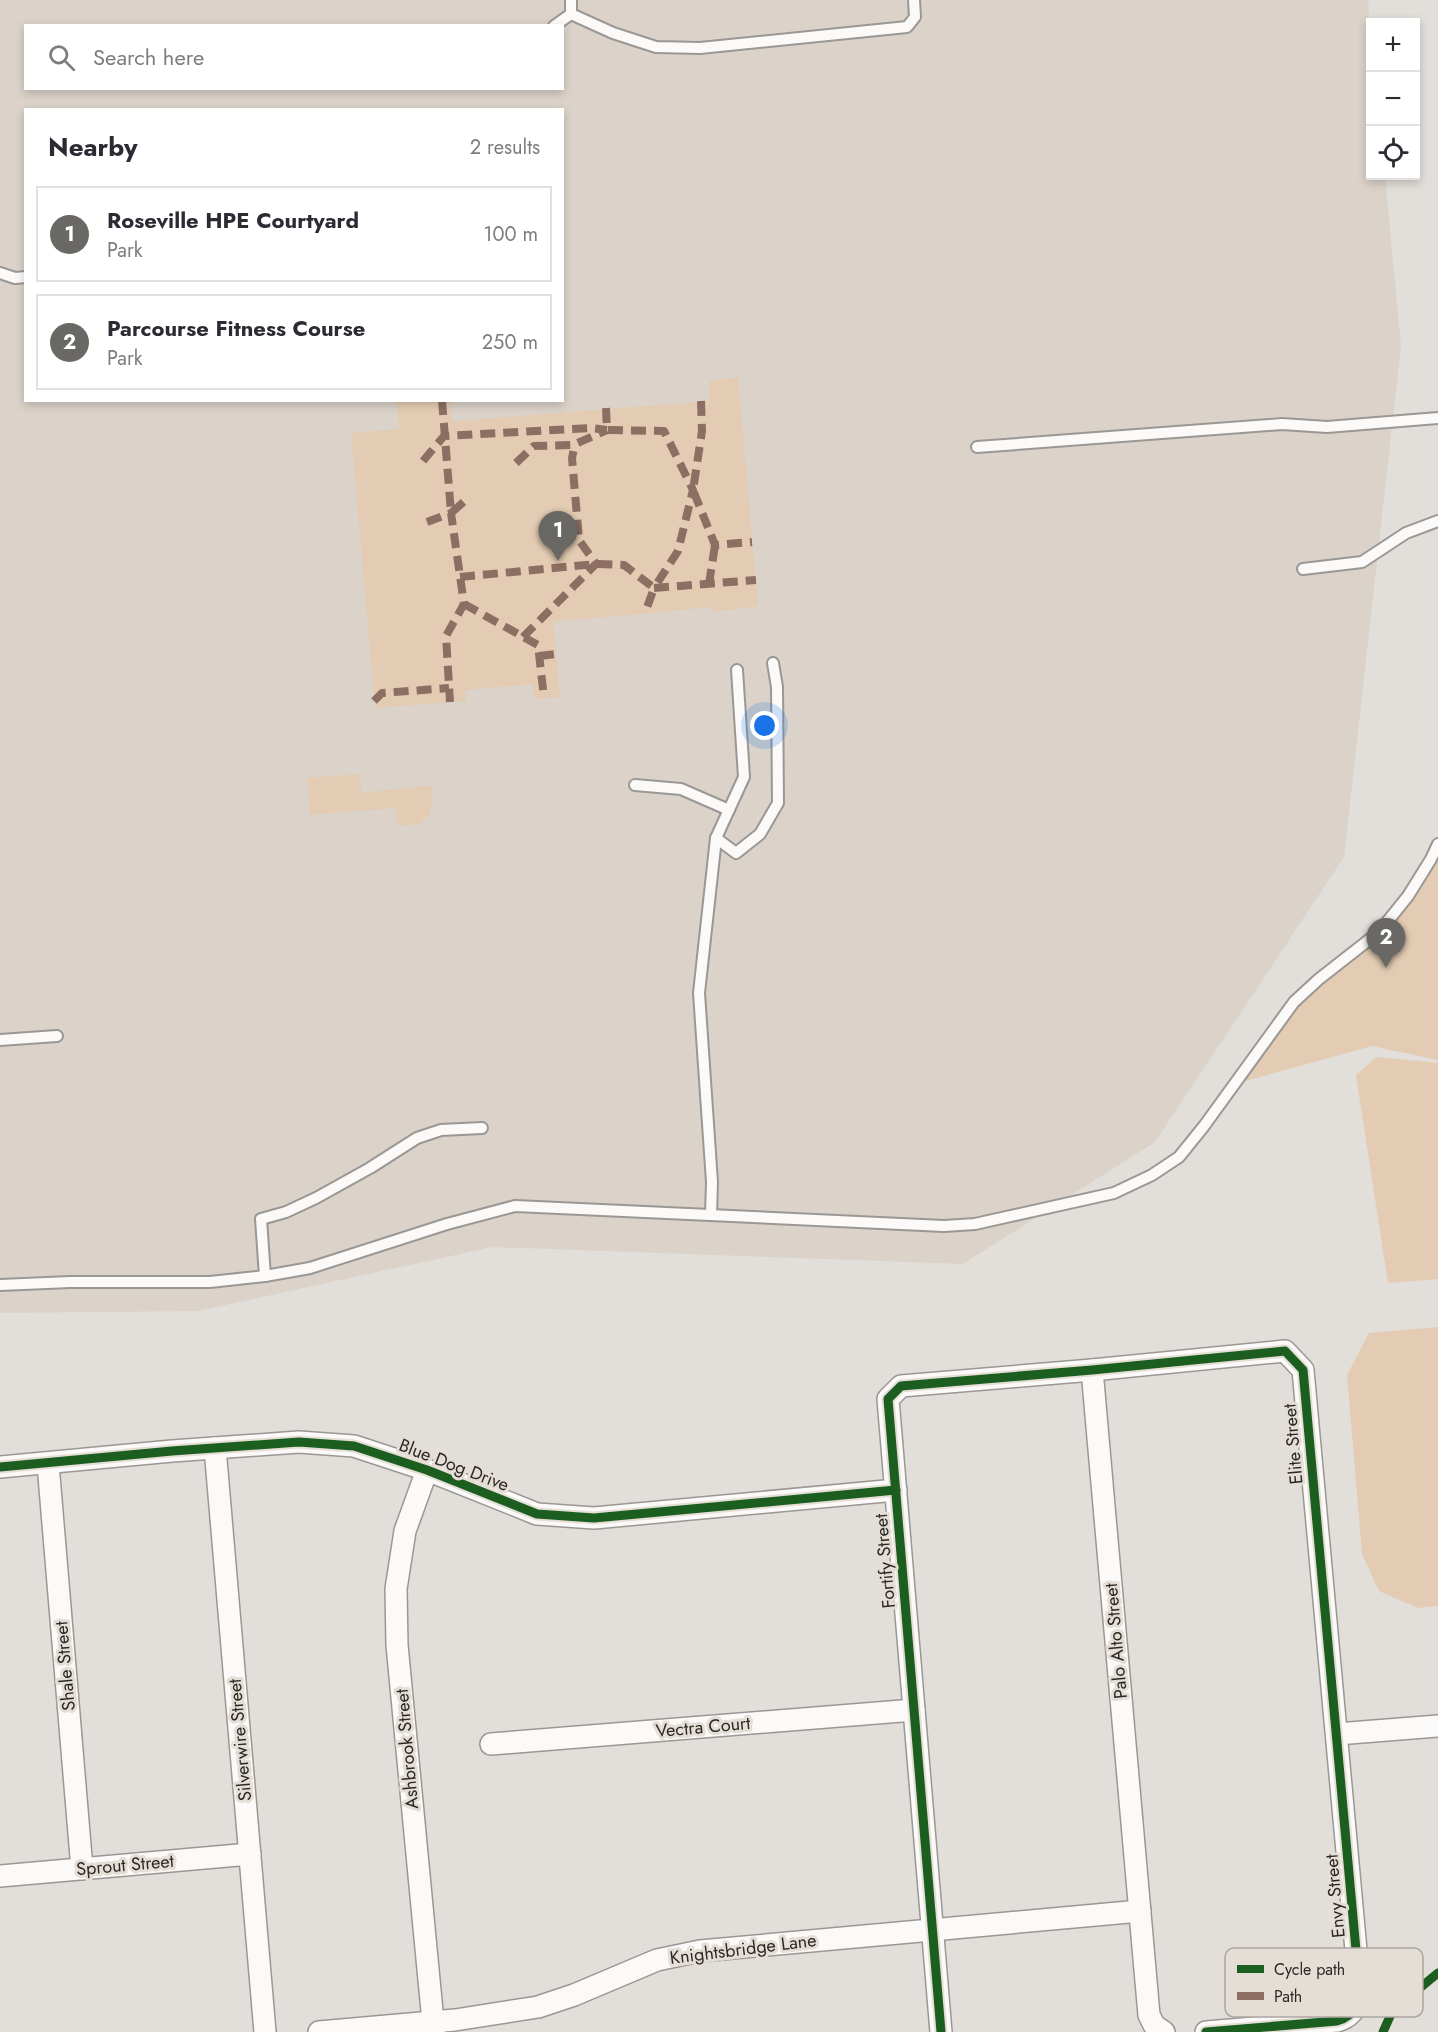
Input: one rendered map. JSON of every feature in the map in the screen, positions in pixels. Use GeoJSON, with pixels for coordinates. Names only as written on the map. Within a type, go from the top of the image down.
{"type":"FeatureCollection","features":[{"type":"Feature","properties":{"kind":"street","name":"Elite Street"},"geometry":{"type":"LineString","coordinates":[[1092,1370],[1285,1351],[1303,1370],[1336,1734]]}},
{"type":"Feature","properties":{"kind":"street","name":"Fortify Street"},"geometry":{"type":"LineString","coordinates":[[941,2032],[888,1400],[902,1386],[1092,1370]]}},
{"type":"Feature","properties":{"kind":"street","name":"Palo Alto Street"},"geometry":{"type":"LineString","coordinates":[[1092,1370],[1140,1911]]}},
{"type":"Feature","properties":{"kind":"street","name":"Blue Dog Drive"},"geometry":{"type":"LineString","coordinates":[[0,1467],[299,1442],[354,1446],[426,1470],[537,1514],[594,1518],[896,1490]]}},
{"type":"Feature","properties":{"kind":"street","name":"Silverwire Street"},"geometry":{"type":"LineString","coordinates":[[215,1448],[265,2032]]}},
{"type":"Feature","properties":{"kind":"street","name":"Shale Street"},"geometry":{"type":"LineString","coordinates":[[48,1464],[82,1869]]}},
{"type":"Feature","properties":{"kind":"street","name":"Ashbrook Street"},"geometry":{"type":"LineString","coordinates":[[426,1470],[405,1531],[396,1589],[398,1645],[434,2027]]}},
{"type":"Feature","properties":{"kind":"street","name":"Vectra Court"},"geometry":{"type":"LineString","coordinates":[[491,1744],[914,1710]]}},
{"type":"Feature","properties":{"kind":"street"},"geometry":{"type":"LineString","coordinates":[[1336,1734],[1438,1726]]}},
{"type":"Feature","properties":{"kind":"street","name":"Envy Street"},"geometry":{"type":"LineString","coordinates":[[1336,1734],[1356,1948]]}},
{"type":"Feature","properties":{"kind":"street","name":"Sprout Street"},"geometry":{"type":"LineString","coordinates":[[0,1876],[250,1854]]}},
{"type":"Feature","properties":{"kind":"street"},"geometry":{"type":"LineString","coordinates":[[1140,1911],[1149,2015],[1154,2025],[1164,2032]]}},
{"type":"Feature","properties":{"kind":"street","name":"Knightsbridge Lane"},"geometry":{"type":"LineString","coordinates":[[319,2032],[434,2027],[538,2007],[675,1955],[775,1943],[1140,1911]]}},
{"type":"Feature","properties":{"kind":"street","name":"Envy Street"},"geometry":{"type":"LineString","coordinates":[[1206,2032],[1337,2021],[1346,2017]]}},
{"type":"Feature","properties":{"kind":"lane"},"geometry":{"type":"LineString","coordinates":[[571,0],[571,14]]}},
{"type":"Feature","properties":{"kind":"lane"},"geometry":{"type":"LineString","coordinates":[[571,14],[613,33],[656,47],[700,48],[907,27],[915,17],[914,0]]}},
{"type":"Feature","properties":{"kind":"lane"},"geometry":{"type":"LineString","coordinates":[[558,24],[571,14]]}},
{"type":"Feature","properties":{"kind":"lane"},"geometry":{"type":"LineString","coordinates":[[0,273],[15,278],[24,277]]}},
{"type":"Feature","properties":{"kind":"lane"},"geometry":{"type":"LineString","coordinates":[[977,447],[1282,424],[1327,427],[1438,418]]}},
{"type":"Feature","properties":{"kind":"lane"},"geometry":{"type":"LineString","coordinates":[[1303,569],[1362,562],[1406,533],[1438,521]]}},
{"type":"Feature","properties":{"kind":"lane"},"geometry":{"type":"LineString","coordinates":[[716,838],[736,853],[760,834],[778,803],[777,687],[773,663]]}},
{"type":"Feature","properties":{"kind":"lane"},"geometry":{"type":"LineString","coordinates":[[711,1215],[712,1182],[699,993],[716,838],[744,777],[737,670]]}},
{"type":"Feature","properties":{"kind":"lane"},"geometry":{"type":"LineString","coordinates":[[635,785],[681,789],[729,810]]}},
{"type":"Feature","properties":{"kind":"lane"},"geometry":{"type":"LineString","coordinates":[[0,1285],[70,1282],[210,1282],[265,1276],[310,1268],[447,1224],[515,1206],[944,1226],[975,1224],[1114,1193],[1152,1175],[1179,1157],[1294,1002],[1319,979],[1379,932],[1408,896],[1438,844]]}},
{"type":"Feature","properties":{"kind":"lane"},"geometry":{"type":"LineString","coordinates":[[0,1040],[57,1036]]}},
{"type":"Feature","properties":{"kind":"lane"},"geometry":{"type":"LineString","coordinates":[[265,1276],[261,1219],[286,1212],[316,1198],[417,1138],[441,1130],[482,1128]]}},
{"type":"Feature","properties":{"kind":"shaded area"},"geometry":{"type":"Polygon","coordinates":[[[0,0],[1368,0],[1366,180],[1385,180],[1401,346],[1344,857],[1155,1142],[963,1264],[492,1247],[198,1311],[0,1313],[0,0]]]}},
{"type":"Feature","properties":{"kind":"shaded area"},"geometry":{"type":"Polygon","coordinates":[[[738,377],[758,606],[713,612],[712,607],[553,622],[560,697],[534,699],[532,684],[465,690],[466,701],[375,708],[351,433],[399,429],[397,402],[450,402],[452,421],[710,401],[709,381],[738,377]]]}},
{"type":"Feature","properties":{"kind":"shaded area"},"geometry":{"type":"Polygon","coordinates":[[[359,774],[362,793],[433,785],[430,814],[419,824],[397,826],[396,808],[310,815],[307,778],[359,774]]]}},
{"type":"Feature","properties":{"kind":"shaded area"},"geometry":{"type":"Polygon","coordinates":[[[1438,844],[1438,1060],[1372,1046],[1235,1084],[1294,1002],[1379,932],[1438,844]]]}},
{"type":"Feature","properties":{"kind":"shaded area"},"geometry":{"type":"Polygon","coordinates":[[[1376,1057],[1438,1063],[1438,1279],[1388,1283],[1356,1075],[1376,1057]]]}},
{"type":"Feature","properties":{"kind":"shaded area"},"geometry":{"type":"Polygon","coordinates":[[[1438,1327],[1438,1606],[1418,1608],[1379,1591],[1362,1554],[1347,1375],[1369,1333],[1438,1327]]]}},
{"type":"Feature","properties":{"kind":"marked path"},"geometry":{"type":"LineString","coordinates":[[701,401],[702,431],[693,490],[715,545],[752,542]]}},
{"type":"Feature","properties":{"kind":"marked path"},"geometry":{"type":"LineString","coordinates":[[442,402],[451,513],[467,499]]}},
{"type":"Feature","properties":{"kind":"marked path"},"geometry":{"type":"LineString","coordinates":[[606,408],[607,430],[664,431],[693,490],[678,551],[654,588]]}},
{"type":"Feature","properties":{"kind":"marked path"},"geometry":{"type":"LineString","coordinates":[[423,461],[444,436],[591,428],[607,430]]}},
{"type":"Feature","properties":{"kind":"marked path"},"geometry":{"type":"LineString","coordinates":[[516,463],[534,446],[573,445],[607,430]]}},
{"type":"Feature","properties":{"kind":"marked path"},"geometry":{"type":"LineString","coordinates":[[523,637],[596,564],[579,540],[572,458],[575,444]]}},
{"type":"Feature","properties":{"kind":"marked path"},"geometry":{"type":"LineString","coordinates":[[427,522],[451,513],[464,604],[446,636],[450,702]]}},
{"type":"Feature","properties":{"kind":"marked path"},"geometry":{"type":"LineString","coordinates":[[709,584],[715,545]]}},
{"type":"Feature","properties":{"kind":"marked path"},"geometry":{"type":"LineString","coordinates":[[460,577],[596,564],[624,565],[654,588],[645,613]]}},
{"type":"Feature","properties":{"kind":"marked path"},"geometry":{"type":"LineString","coordinates":[[654,588],[756,580]]}},
{"type":"Feature","properties":{"kind":"marked path"},"geometry":{"type":"LineString","coordinates":[[464,604],[538,645],[544,698]]}},
{"type":"Feature","properties":{"kind":"marked path"},"geometry":{"type":"LineString","coordinates":[[539,656],[556,654]]}},
{"type":"Feature","properties":{"kind":"marked path"},"geometry":{"type":"LineString","coordinates":[[374,701],[382,693],[449,688]]}},
{"type":"Feature","properties":{"kind":"cycle path"},"geometry":{"type":"LineString","coordinates":[[941,2032],[888,1399],[901,1386],[1285,1351],[1303,1370],[1356,1948]]}},
{"type":"Feature","properties":{"kind":"cycle path"},"geometry":{"type":"LineString","coordinates":[[0,1467],[299,1442],[354,1446],[427,1470],[537,1514],[594,1518],[896,1490]]}},
{"type":"Feature","properties":{"kind":"cycle path"},"geometry":{"type":"LineString","coordinates":[[1423,1985],[1438,1973]]}},
{"type":"Feature","properties":{"kind":"cycle path"},"geometry":{"type":"LineString","coordinates":[[1206,2032],[1337,2021],[1346,2017]]}},
{"type":"Feature","properties":{"kind":"cycle path"},"geometry":{"type":"LineString","coordinates":[[1383,2032],[1390,2017]]}},
{"type":"Feature","properties":{"kind":"place","name":"Roseville HPE Courtyard"},"geometry":{"type":"Point","coordinates":[558,561]}},
{"type":"Feature","properties":{"kind":"place","name":"Parcourse Fitness Course"},"geometry":{"type":"Point","coordinates":[1386,968]}}]}
